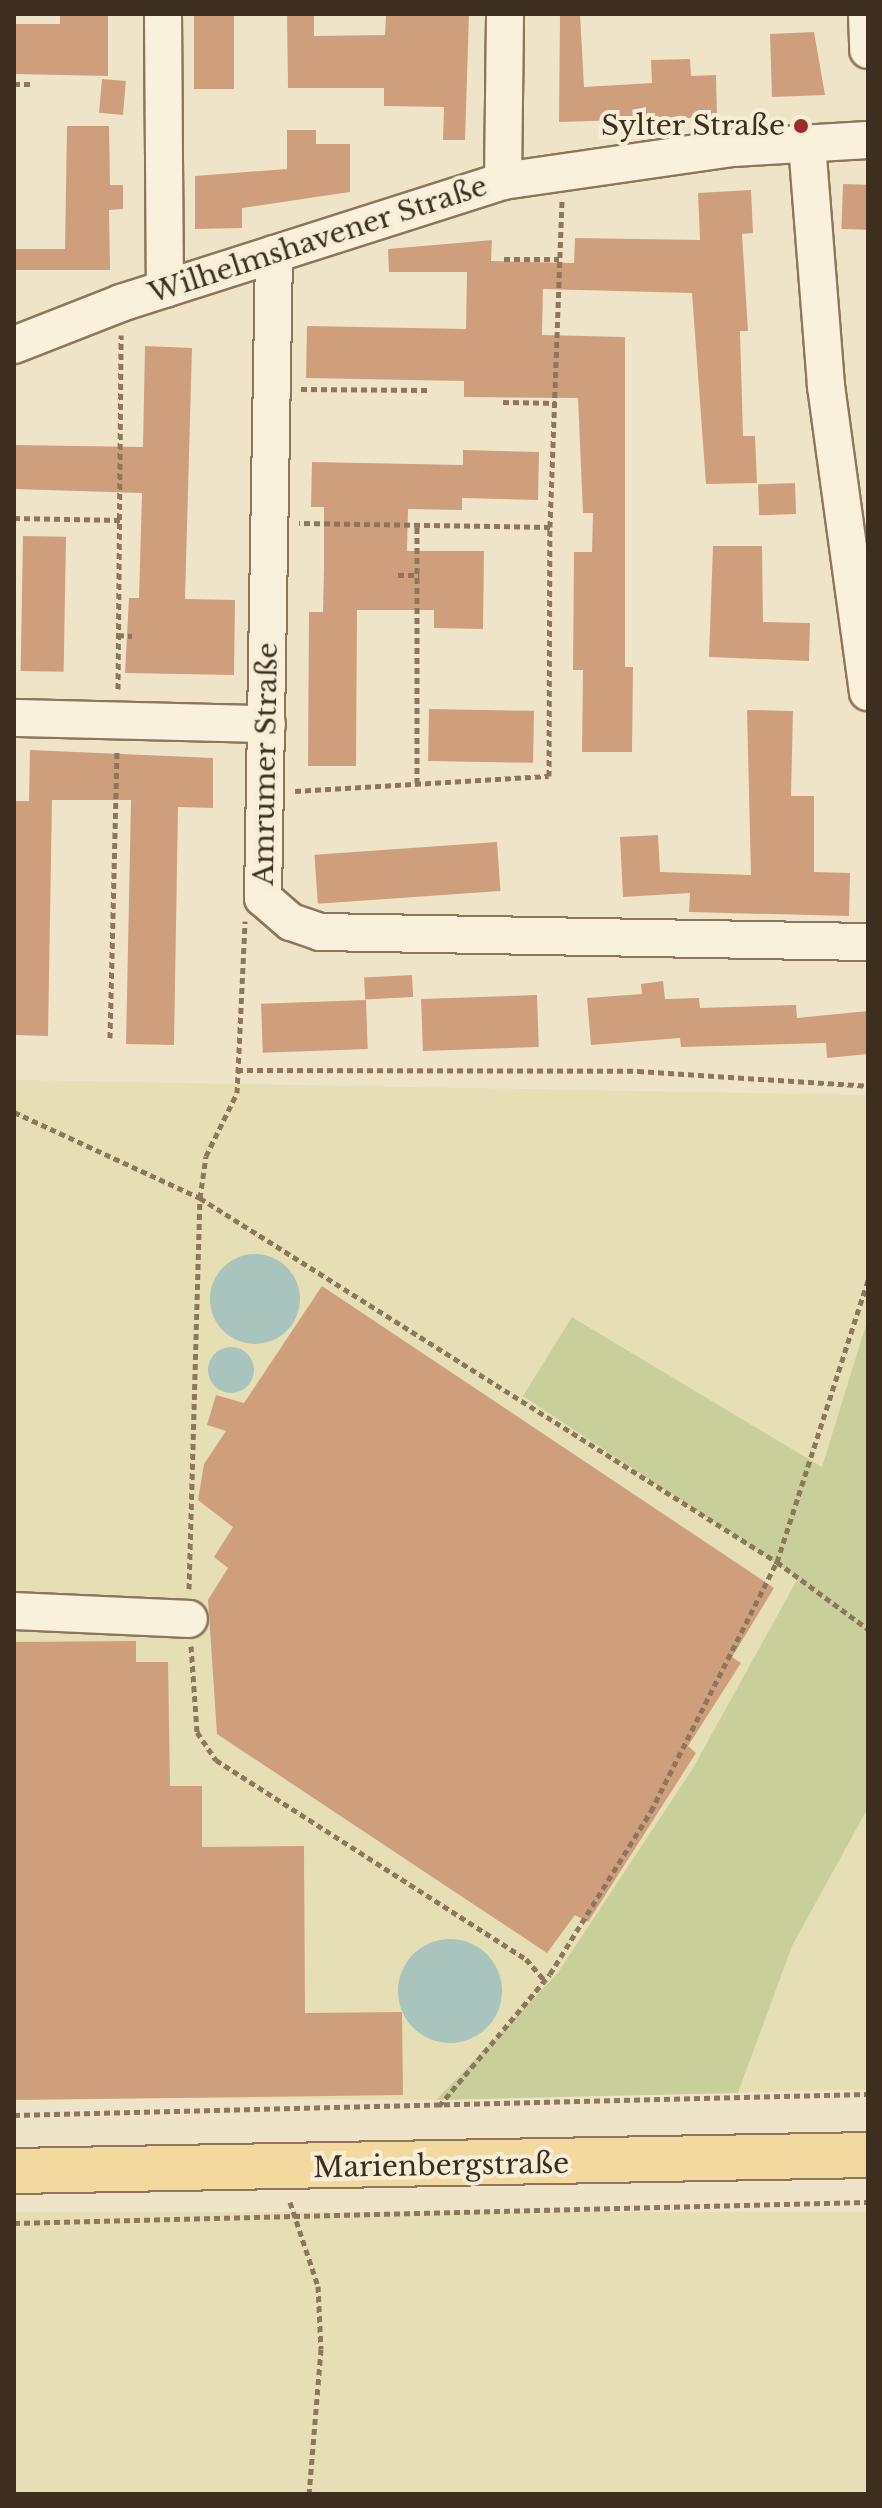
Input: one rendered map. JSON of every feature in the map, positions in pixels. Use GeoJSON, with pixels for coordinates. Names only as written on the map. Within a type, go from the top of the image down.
{"type":"FeatureCollection","features":[{"type":"Feature","properties":{"kind":"main road","name":"Marienbergstraße"},"geometry":{"type":"LineString","coordinates":[[14,2171],[272,2169],[868,2155]]}},
{"type":"Feature","properties":{"kind":"street"},"geometry":{"type":"LineString","coordinates":[[163,14],[165,289]]}},
{"type":"Feature","properties":{"kind":"street"},"geometry":{"type":"LineString","coordinates":[[503,181],[505,14]]}},
{"type":"Feature","properties":{"kind":"street"},"geometry":{"type":"LineString","coordinates":[[867,14],[868,50]]}},
{"type":"Feature","properties":{"kind":"street","name":"Wilhelmshavener Straße"},"geometry":{"type":"LineString","coordinates":[[14,345],[121,303],[503,181],[564,168],[868,140]]}},
{"type":"Feature","properties":{"kind":"street"},"geometry":{"type":"LineString","coordinates":[[807,144],[857,534],[868,692]]}},
{"type":"Feature","properties":{"kind":"street","name":"Amrumer Straße"},"geometry":{"type":"LineString","coordinates":[[274,254],[263,898],[291,922],[320,932],[868,942]]}},
{"type":"Feature","properties":{"kind":"street"},"geometry":{"type":"LineString","coordinates":[[14,718],[267,724]]}},
{"type":"Feature","properties":{"kind":"street"},"geometry":{"type":"LineString","coordinates":[[14,1611],[189,1619]]}},
{"type":"Feature","properties":{"kind":"path"},"geometry":{"type":"LineString","coordinates":[[14,84],[30,84]]}},
{"type":"Feature","properties":{"kind":"path"},"geometry":{"type":"LineString","coordinates":[[266,793],[549,776],[550,527],[564,168]]}},
{"type":"Feature","properties":{"kind":"path"},"geometry":{"type":"LineString","coordinates":[[504,259],[559,259]]}},
{"type":"Feature","properties":{"kind":"path"},"geometry":{"type":"LineString","coordinates":[[110,1038],[122,520],[121,303]]}},
{"type":"Feature","properties":{"kind":"path"},"geometry":{"type":"LineString","coordinates":[[272,389],[428,390]]}},
{"type":"Feature","properties":{"kind":"path"},"geometry":{"type":"LineString","coordinates":[[503,402],[556,403]]}},
{"type":"Feature","properties":{"kind":"path"},"geometry":{"type":"LineString","coordinates":[[14,518],[122,520]]}},
{"type":"Feature","properties":{"kind":"path"},"geometry":{"type":"LineString","coordinates":[[270,522],[550,527]]}},
{"type":"Feature","properties":{"kind":"path"},"geometry":{"type":"LineString","coordinates":[[417,527],[417,783]]}},
{"type":"Feature","properties":{"kind":"path"},"geometry":{"type":"LineString","coordinates":[[398,575],[419,575]]}},
{"type":"Feature","properties":{"kind":"path"},"geometry":{"type":"LineString","coordinates":[[118,635],[132,636]]}},
{"type":"Feature","properties":{"kind":"path"},"geometry":{"type":"LineString","coordinates":[[263,898],[240,927],[237,1093],[206,1156],[200,1198],[189,1619],[197,1732],[216,1760],[526,1959],[544,1980]]}},
{"type":"Feature","properties":{"kind":"path"},"geometry":{"type":"LineString","coordinates":[[237,1070],[638,1071],[868,1086]]}},
{"type":"Feature","properties":{"kind":"path"},"geometry":{"type":"LineString","coordinates":[[14,1112],[200,1198],[777,1562],[868,1629]]}},
{"type":"Feature","properties":{"kind":"path"},"geometry":{"type":"LineString","coordinates":[[439,2106],[544,1980],[651,1811],[777,1562],[868,1280]]}},
{"type":"Feature","properties":{"kind":"path"},"geometry":{"type":"LineString","coordinates":[[14,2115],[868,2094]]}},
{"type":"Feature","properties":{"kind":"path"},"geometry":{"type":"LineString","coordinates":[[272,2169],[301,2221],[318,2286],[321,2349],[309,2494]]}},
{"type":"Feature","properties":{"kind":"path"},"geometry":{"type":"LineString","coordinates":[[14,2223],[301,2221],[868,2202]]}},
{"type":"Feature","properties":{"kind":"shaded area"},"geometry":{"type":"Polygon","coordinates":[[[14,1080],[868,1095],[868,1318],[822,1467],[573,1317],[523,1396],[798,1578],[693,1768],[557,1974],[436,2100],[14,2097],[14,1080]]]}},
{"type":"Feature","properties":{"kind":"shaded area"},"geometry":{"type":"Polygon","coordinates":[[[868,1808],[868,2089],[738,2093],[792,1946],[868,1808]]]}},
{"type":"Feature","properties":{"kind":"shaded area"},"geometry":{"type":"Polygon","coordinates":[[[14,2212],[868,2212],[868,2494],[14,2494],[14,2212]]]}},
{"type":"Feature","properties":{"kind":"green space"},"geometry":{"type":"Polygon","coordinates":[[[572,1317],[822,1467],[868,1318],[868,1808],[792,1946],[738,2093],[436,2100],[557,1974],[693,1768],[798,1578],[523,1396],[572,1317]]]}},
{"type":"Feature","properties":{"kind":"water"},"geometry":{"type":"Polygon","coordinates":[[[255,1254],[272,1258],[287,1267],[296,1282],[300,1299],[296,1316],[287,1331],[272,1340],[255,1344],[238,1340],[223,1331],[214,1316],[210,1299],[214,1282],[223,1267],[238,1258],[255,1254]]]}},
{"type":"Feature","properties":{"kind":"water"},"geometry":{"type":"Polygon","coordinates":[[[231,1347],[247,1354],[254,1370],[247,1386],[231,1393],[215,1386],[208,1370],[215,1354],[231,1347]]]}},
{"type":"Feature","properties":{"kind":"water"},"geometry":{"type":"Polygon","coordinates":[[[450,1939],[470,1943],[487,1954],[498,1971],[502,1991],[498,2011],[487,2028],[470,2039],[450,2043],[430,2039],[413,2028],[402,2011],[398,1991],[402,1971],[413,1954],[430,1943],[450,1939]]]}},
{"type":"Feature","properties":{"kind":"building"},"geometry":{"type":"Polygon","coordinates":[[[60,14],[108,14],[108,76],[14,74],[14,24],[60,24],[60,14]]]}},
{"type":"Feature","properties":{"kind":"building"},"geometry":{"type":"Polygon","coordinates":[[[194,14],[234,14],[234,89],[194,89],[194,14]]]}},
{"type":"Feature","properties":{"kind":"building"},"geometry":{"type":"Polygon","coordinates":[[[287,14],[314,14],[314,36],[385,35],[386,14],[469,14],[465,140],[443,140],[444,107],[384,106],[384,88],[288,88],[287,14]]]}},
{"type":"Feature","properties":{"kind":"building"},"geometry":{"type":"Polygon","coordinates":[[[560,14],[580,14],[584,87],[652,83],[651,60],[690,59],[691,76],[716,75],[717,117],[559,122],[560,14]]]}},
{"type":"Feature","properties":{"kind":"building"},"geometry":{"type":"Polygon","coordinates":[[[814,32],[825,95],[772,97],[770,34],[814,32]]]}},
{"type":"Feature","properties":{"kind":"building"},"geometry":{"type":"Polygon","coordinates":[[[102,79],[126,81],[123,115],[99,113],[102,79]]]}},
{"type":"Feature","properties":{"kind":"building"},"geometry":{"type":"Polygon","coordinates":[[[67,126],[109,126],[110,185],[123,185],[123,209],[109,210],[110,270],[14,270],[14,249],[65,249],[67,126]]]}},
{"type":"Feature","properties":{"kind":"building"},"geometry":{"type":"Polygon","coordinates":[[[287,130],[316,130],[316,144],[350,144],[350,192],[242,208],[242,228],[195,229],[195,176],[287,169],[287,130]]]}},
{"type":"Feature","properties":{"kind":"building"},"geometry":{"type":"Polygon","coordinates":[[[843,184],[868,185],[866,230],[841,229],[843,184]]]}},
{"type":"Feature","properties":{"kind":"building"},"geometry":{"type":"Polygon","coordinates":[[[751,190],[753,233],[742,234],[748,331],[740,331],[743,436],[755,436],[757,483],[706,484],[692,293],[543,289],[542,335],[625,337],[625,667],[633,667],[632,752],[582,752],[583,670],[573,670],[574,552],[592,552],[593,513],[583,513],[578,398],[464,397],[464,381],[306,378],[307,326],[466,329],[467,272],[389,272],[388,249],[492,240],[491,261],[574,263],[575,238],[700,240],[698,193],[751,190]]]}},
{"type":"Feature","properties":{"kind":"building"},"geometry":{"type":"Polygon","coordinates":[[[145,346],[192,348],[185,599],[235,600],[234,675],[125,673],[129,598],[139,598],[142,493],[14,489],[14,445],[143,447],[145,346]]]}},
{"type":"Feature","properties":{"kind":"building"},"geometry":{"type":"Polygon","coordinates":[[[463,450],[539,452],[538,500],[462,498],[462,510],[408,509],[407,551],[484,551],[483,629],[434,628],[434,610],[357,610],[356,766],[308,766],[309,612],[323,612],[324,569],[324,507],[311,507],[312,462],[463,465],[463,450]]]}},
{"type":"Feature","properties":{"kind":"building"},"geometry":{"type":"Polygon","coordinates":[[[795,483],[796,514],[759,515],[758,484],[795,483]]]}},
{"type":"Feature","properties":{"kind":"building"},"geometry":{"type":"Polygon","coordinates":[[[23,536],[66,537],[64,672],[21,671],[23,536]]]}},
{"type":"Feature","properties":{"kind":"building"},"geometry":{"type":"Polygon","coordinates":[[[713,546],[762,546],[763,622],[810,623],[809,661],[709,657],[713,546]]]}},
{"type":"Feature","properties":{"kind":"building"},"geometry":{"type":"Polygon","coordinates":[[[429,709],[534,711],[533,763],[428,761],[429,709]]]}},
{"type":"Feature","properties":{"kind":"building"},"geometry":{"type":"Polygon","coordinates":[[[747,710],[793,711],[791,796],[814,796],[814,872],[850,873],[849,916],[689,912],[690,893],[623,897],[620,837],[658,835],[660,872],[751,875],[747,710]]]}},
{"type":"Feature","properties":{"kind":"building"},"geometry":{"type":"Polygon","coordinates":[[[30,750],[213,758],[213,808],[178,807],[174,1045],[126,1044],[131,800],[52,800],[48,1036],[14,1035],[14,801],[29,801],[30,750]]]}},
{"type":"Feature","properties":{"kind":"building"},"geometry":{"type":"Polygon","coordinates":[[[497,842],[500,891],[318,904],[314,855],[497,842]]]}},
{"type":"Feature","properties":{"kind":"building"},"geometry":{"type":"Polygon","coordinates":[[[412,975],[413,997],[365,999],[364,978],[412,975]]]}},
{"type":"Feature","properties":{"kind":"building"},"geometry":{"type":"Polygon","coordinates":[[[663,981],[665,999],[699,998],[700,1008],[796,1005],[797,1018],[868,1011],[868,1054],[827,1058],[826,1043],[681,1047],[680,1038],[591,1045],[587,998],[642,994],[641,984],[663,981]]]}},
{"type":"Feature","properties":{"kind":"building"},"geometry":{"type":"Polygon","coordinates":[[[537,995],[539,1047],[423,1051],[421,999],[537,995]]]}},
{"type":"Feature","properties":{"kind":"building"},"geometry":{"type":"Polygon","coordinates":[[[366,1000],[368,1049],[263,1053],[261,1004],[366,1000]]]}},
{"type":"Feature","properties":{"kind":"building"},"geometry":{"type":"Polygon","coordinates":[[[322,1286],[774,1588],[732,1657],[741,1663],[688,1746],[696,1753],[588,1922],[575,1915],[547,1953],[217,1734],[208,1600],[228,1568],[214,1557],[233,1527],[198,1500],[204,1464],[226,1431],[207,1425],[216,1395],[244,1403],[322,1286]]]}},
{"type":"Feature","properties":{"kind":"building"},"geometry":{"type":"Polygon","coordinates":[[[136,1641],[136,1662],[168,1662],[170,1786],[202,1786],[202,1847],[304,1846],[305,2013],[402,2012],[403,2095],[14,2100],[14,1642],[136,1641]]]}},
{"type":"Feature","properties":{"kind":"place","name":"Sylter Straße"},"geometry":{"type":"Point","coordinates":[801,126]}}]}
